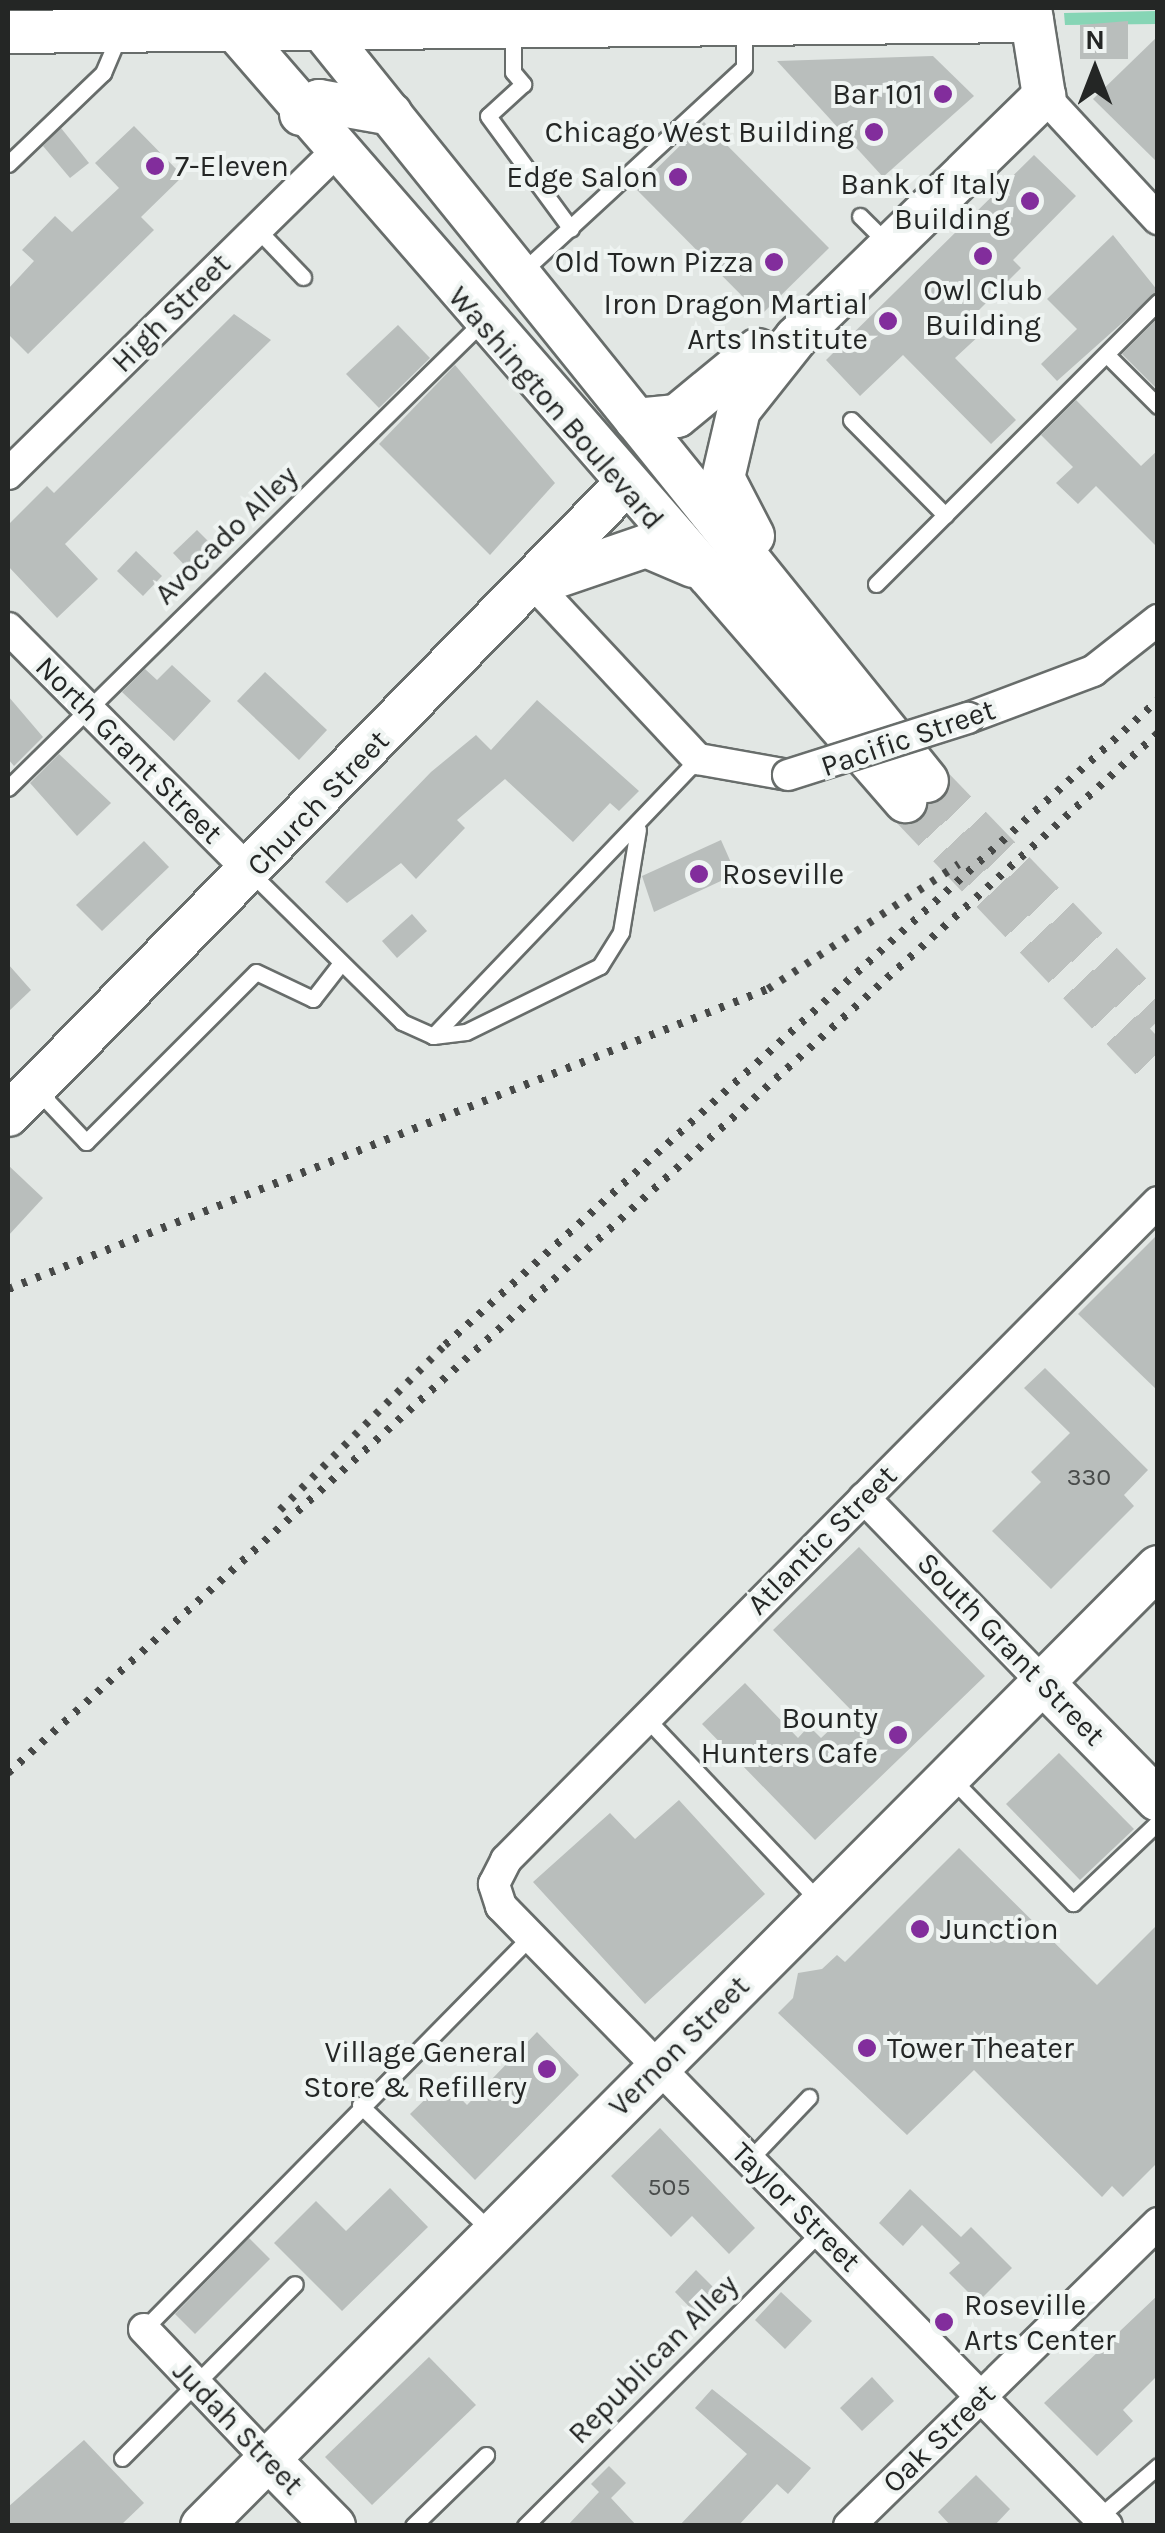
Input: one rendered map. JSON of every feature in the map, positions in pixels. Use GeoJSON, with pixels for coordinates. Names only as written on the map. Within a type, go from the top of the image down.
{"type":"FeatureCollection","features":[{"type":"Feature","properties":{"kind":"main road"},"geometry":{"type":"LineString","coordinates":[[8,32],[120,20],[313,18],[744,24],[1031,14],[1044,96],[796,338],[739,410],[723,478],[737,516],[810,608],[819,651]]}},
{"type":"Feature","properties":{"kind":"main road","name":"Washington Boulevard"},"geometry":{"type":"LineString","coordinates":[[223,19],[695,567],[916,791],[819,651],[313,18]]}},
{"type":"Feature","properties":{"kind":"main road"},"geometry":{"type":"LineString","coordinates":[[301,114],[319,101],[390,114]]}},
{"type":"Feature","properties":{"kind":"main road"},"geometry":{"type":"LineString","coordinates":[[636,420],[677,416],[758,349],[796,338]]}},
{"type":"Feature","properties":{"kind":"main road","name":"Church Street"},"geometry":{"type":"LineString","coordinates":[[21,1101],[534,584],[623,486]]}},
{"type":"Feature","properties":{"kind":"main road"},"geometry":{"type":"LineString","coordinates":[[534,584],[646,546],[695,567]]}},
{"type":"Feature","properties":{"kind":"main road","name":"Vernon Street"},"geometry":{"type":"LineString","coordinates":[[202,2526],[1158,1567]]}},
{"type":"Feature","properties":{"kind":"main road","name":"South Grant Street"},"geometry":{"type":"LineString","coordinates":[[1042,1682],[1158,1800]]}},
{"type":"Feature","properties":{"kind":"main road","name":"Judah Street"},"geometry":{"type":"LineString","coordinates":[[268,2459],[334,2526]]}},
{"type":"Feature","properties":{"kind":"street"},"geometry":{"type":"LineString","coordinates":[[1044,96],[1158,219]]}},
{"type":"Feature","properties":{"kind":"street","name":"High Street"},"geometry":{"type":"LineString","coordinates":[[8,474],[335,153]]}},
{"type":"Feature","properties":{"kind":"street"},"geometry":{"type":"LineString","coordinates":[[534,584],[698,759]]}},
{"type":"Feature","properties":{"kind":"street","name":"Pacific Street"},"geometry":{"type":"LineString","coordinates":[[698,759],[788,775],[968,718],[1093,671],[1158,620]]}},
{"type":"Feature","properties":{"kind":"street","name":"North Grant Street"},"geometry":{"type":"LineString","coordinates":[[8,628],[250,872]]}},
{"type":"Feature","properties":{"kind":"street","name":"Atlantic Street"},"geometry":{"type":"LineString","coordinates":[[494,1884],[506,1860],[1158,1202]]}},
{"type":"Feature","properties":{"kind":"street","name":"South Grant Street"},"geometry":{"type":"LineString","coordinates":[[864,1498],[1042,1682]]}},
{"type":"Feature","properties":{"kind":"street","name":"Taylor Street"},"geometry":{"type":"LineString","coordinates":[[494,1884],[531,1936],[1103,2521]]}},
{"type":"Feature","properties":{"kind":"street","name":"Oak Street"},"geometry":{"type":"LineString","coordinates":[[850,2526],[1158,2223]]}},
{"type":"Feature","properties":{"kind":"street","name":"Judah Street"},"geometry":{"type":"LineString","coordinates":[[144,2329],[268,2459]]}},
{"type":"Feature","properties":{"kind":"lane"},"geometry":{"type":"LineString","coordinates":[[8,164],[104,74],[120,20]]}},
{"type":"Feature","properties":{"kind":"lane"},"geometry":{"type":"LineString","coordinates":[[501,22],[513,72],[523,84],[488,116],[571,229]]}},
{"type":"Feature","properties":{"kind":"lane"},"geometry":{"type":"LineString","coordinates":[[519,274],[744,67],[744,24]]}},
{"type":"Feature","properties":{"kind":"lane"},"geometry":{"type":"LineString","coordinates":[[860,216],[890,246]]}},
{"type":"Feature","properties":{"kind":"lane"},"geometry":{"type":"LineString","coordinates":[[256,228],[303,277]]}},
{"type":"Feature","properties":{"kind":"lane"},"geometry":{"type":"LineString","coordinates":[[876,584],[1158,302]]}},
{"type":"Feature","properties":{"kind":"lane","name":"Avocado Alley"},"geometry":{"type":"LineString","coordinates":[[8,788],[482,322]]}},
{"type":"Feature","properties":{"kind":"lane"},"geometry":{"type":"LineString","coordinates":[[1107,355],[1158,406]]}},
{"type":"Feature","properties":{"kind":"lane"},"geometry":{"type":"LineString","coordinates":[[851,420],[945,515]]}},
{"type":"Feature","properties":{"kind":"lane"},"geometry":{"type":"LineString","coordinates":[[433,1036],[638,829],[698,759]]}},
{"type":"Feature","properties":{"kind":"lane"},"geometry":{"type":"LineString","coordinates":[[250,872],[402,1022],[433,1036],[523,1009],[600,966],[620,932],[638,829]]}},
{"type":"Feature","properties":{"kind":"lane"},"geometry":{"type":"LineString","coordinates":[[21,1101],[86,1142],[256,972],[313,999],[342,963]]}},
{"type":"Feature","properties":{"kind":"lane"},"geometry":{"type":"LineString","coordinates":[[646,1718],[821,1903]]}},
{"type":"Feature","properties":{"kind":"lane"},"geometry":{"type":"LineString","coordinates":[[948,1776],[1073,1903],[1158,1822]]}},
{"type":"Feature","properties":{"kind":"lane"},"geometry":{"type":"LineString","coordinates":[[144,2329],[360,2105],[531,1936]]}},
{"type":"Feature","properties":{"kind":"lane"},"geometry":{"type":"LineString","coordinates":[[750,2160],[809,2097]]}},
{"type":"Feature","properties":{"kind":"lane"},"geometry":{"type":"LineString","coordinates":[[360,2105],[493,2233]]}},
{"type":"Feature","properties":{"kind":"lane","name":"Republican Alley"},"geometry":{"type":"LineString","coordinates":[[525,2526],[820,2232]]}},
{"type":"Feature","properties":{"kind":"lane"},"geometry":{"type":"LineString","coordinates":[[122,2458],[295,2284]]}},
{"type":"Feature","properties":{"kind":"lane"},"geometry":{"type":"LineString","coordinates":[[413,2526],[486,2455]]}},
{"type":"Feature","properties":{"kind":"lane"},"geometry":{"type":"LineString","coordinates":[[1103,2521],[1158,2466]]}},
{"type":"Feature","properties":{"kind":"green space"},"geometry":{"type":"Polygon","coordinates":[[[1157,11],[1157,24],[1065,25],[1064,13],[1157,11]]]}},
{"type":"Feature","properties":{"kind":"building"},"geometry":{"type":"Polygon","coordinates":[[[1128,21],[1128,59],[1080,59],[1080,25],[1128,21]]]}},
{"type":"Feature","properties":{"kind":"building"},"geometry":{"type":"Polygon","coordinates":[[[1158,36],[1158,163],[1093,99],[1158,36]]]}},
{"type":"Feature","properties":{"kind":"building"},"geometry":{"type":"Polygon","coordinates":[[[933,56],[974,96],[883,177],[777,61],[933,56]]]}},
{"type":"Feature","properties":{"kind":"building"},"geometry":{"type":"Polygon","coordinates":[[[704,122],[829,248],[761,315],[636,189],[704,122]]]}},
{"type":"Feature","properties":{"kind":"building"},"geometry":{"type":"Polygon","coordinates":[[[134,126],[183,176],[141,217],[154,230],[28,354],[8,334],[8,289],[34,261],[22,250],[55,216],[72,232],[119,188],[95,163],[134,126]]]}},
{"type":"Feature","properties":{"kind":"building"},"geometry":{"type":"Polygon","coordinates":[[[61,128],[89,163],[70,178],[43,146],[61,128]]]}},
{"type":"Feature","properties":{"kind":"building"},"geometry":{"type":"Polygon","coordinates":[[[1034,155],[1076,196],[1013,260],[1021,268],[969,320],[982,333],[955,358],[1016,420],[991,444],[903,355],[860,396],[826,360],[1034,155]]]}},
{"type":"Feature","properties":{"kind":"building"},"geometry":{"type":"Polygon","coordinates":[[[1113,235],[1158,291],[1057,381],[1041,364],[1077,329],[1047,299],[1113,235]]]}},
{"type":"Feature","properties":{"kind":"building"},"geometry":{"type":"Polygon","coordinates":[[[234,314],[271,340],[65,544],[98,579],[57,618],[8,566],[8,525],[47,486],[54,493],[234,314]]]}},
{"type":"Feature","properties":{"kind":"building"},"geometry":{"type":"Polygon","coordinates":[[[1158,318],[1158,390],[1122,354],[1158,318]]]}},
{"type":"Feature","properties":{"kind":"building"},"geometry":{"type":"Polygon","coordinates":[[[398,325],[430,358],[379,408],[346,374],[398,325]]]}},
{"type":"Feature","properties":{"kind":"building"},"geometry":{"type":"Polygon","coordinates":[[[455,365],[555,483],[490,555],[379,444],[455,365]]]}},
{"type":"Feature","properties":{"kind":"building"},"geometry":{"type":"Polygon","coordinates":[[[1076,400],[1141,466],[1158,450],[1158,548],[1096,486],[1078,504],[1056,483],[1073,467],[1041,435],[1076,400]]]}},
{"type":"Feature","properties":{"kind":"building"},"geometry":{"type":"Polygon","coordinates":[[[197,530],[217,550],[193,574],[173,553],[197,530]]]}},
{"type":"Feature","properties":{"kind":"building"},"geometry":{"type":"Polygon","coordinates":[[[136,551],[162,576],[143,596],[117,571],[136,551]]]}},
{"type":"Feature","properties":{"kind":"building"},"geometry":{"type":"Polygon","coordinates":[[[172,665],[211,701],[174,741],[122,692],[145,669],[157,680],[172,665]]]}},
{"type":"Feature","properties":{"kind":"building"},"geometry":{"type":"Polygon","coordinates":[[[265,672],[327,730],[299,760],[237,701],[265,672]]]}},
{"type":"Feature","properties":{"kind":"building"},"geometry":{"type":"Polygon","coordinates":[[[8,696],[43,737],[14,766],[8,759],[8,696]]]}},
{"type":"Feature","properties":{"kind":"building"},"geometry":{"type":"Polygon","coordinates":[[[537,700],[639,791],[619,811],[610,803],[573,842],[505,779],[457,820],[465,828],[416,879],[401,863],[347,903],[325,882],[431,772],[476,735],[491,750],[537,700]]]}},
{"type":"Feature","properties":{"kind":"building"},"geometry":{"type":"Polygon","coordinates":[[[59,754],[111,803],[77,836],[30,783],[59,754]]]}},
{"type":"Feature","properties":{"kind":"building"},"geometry":{"type":"Polygon","coordinates":[[[721,840],[736,874],[654,912],[642,876],[721,840]]]}},
{"type":"Feature","properties":{"kind":"building"},"geometry":{"type":"Polygon","coordinates":[[[144,841],[169,867],[102,931],[76,905],[144,841]]]}},
{"type":"Feature","properties":{"kind":"building"},"geometry":{"type":"Polygon","coordinates":[[[412,914],[427,931],[397,958],[382,941],[412,914]]]}},
{"type":"Feature","properties":{"kind":"building"},"geometry":{"type":"Polygon","coordinates":[[[8,964],[31,990],[8,1012],[8,964]]]}},
{"type":"Feature","properties":{"kind":"building"},"geometry":{"type":"Polygon","coordinates":[[[8,1165],[43,1198],[8,1236],[8,1165]]]}},
{"type":"Feature","properties":{"kind":"building"},"geometry":{"type":"Polygon","coordinates":[[[1158,1234],[1158,1391],[1078,1314],[1158,1234]]]}},
{"type":"Feature","properties":{"kind":"building"},"geometry":{"type":"Polygon","coordinates":[[[1045,1368],[1148,1470],[1124,1495],[1134,1506],[1051,1589],[992,1531],[1041,1482],[1031,1472],[1070,1433],[1024,1388],[1045,1368]]]}},
{"type":"Feature","properties":{"kind":"building"},"geometry":{"type":"Polygon","coordinates":[[[859,1547],[985,1676],[815,1840],[702,1724],[745,1683],[798,1738],[809,1726],[821,1738],[851,1710],[773,1630],[859,1547]]]}},
{"type":"Feature","properties":{"kind":"building"},"geometry":{"type":"Polygon","coordinates":[[[1059,1753],[1134,1829],[1080,1880],[1006,1804],[1059,1753]]]}},
{"type":"Feature","properties":{"kind":"building"},"geometry":{"type":"Polygon","coordinates":[[[679,1800],[765,1894],[645,2004],[533,1882],[610,1813],[635,1839],[679,1800]]]}},
{"type":"Feature","properties":{"kind":"building"},"geometry":{"type":"Polygon","coordinates":[[[959,1848],[1097,1985],[1158,1924],[1158,2162],[1123,2197],[1112,2186],[1102,2197],[974,2070],[907,2135],[778,2013],[793,1998],[798,1973],[822,1969],[837,1955],[845,1962],[959,1848]]]}},
{"type":"Feature","properties":{"kind":"building"},"geometry":{"type":"Polygon","coordinates":[[[537,2032],[579,2075],[475,2180],[410,2114],[444,2081],[467,2105],[537,2032]]]}},
{"type":"Feature","properties":{"kind":"building"},"geometry":{"type":"Polygon","coordinates":[[[660,2128],[755,2228],[729,2254],[692,2216],[671,2237],[611,2176],[660,2128]]]}},
{"type":"Feature","properties":{"kind":"building"},"geometry":{"type":"Polygon","coordinates":[[[390,2188],[428,2227],[342,2311],[274,2243],[316,2201],[346,2231],[390,2188]]]}},
{"type":"Feature","properties":{"kind":"building"},"geometry":{"type":"Polygon","coordinates":[[[910,2189],[961,2237],[971,2227],[1012,2268],[978,2302],[949,2273],[960,2263],[922,2225],[903,2246],[879,2223],[910,2189]]]}},
{"type":"Feature","properties":{"kind":"building"},"geometry":{"type":"Polygon","coordinates":[[[249,2238],[270,2259],[195,2334],[175,2314],[249,2238]]]}},
{"type":"Feature","properties":{"kind":"building"},"geometry":{"type":"Polygon","coordinates":[[[696,2270],[726,2300],[704,2322],[675,2292],[696,2270]]]}},
{"type":"Feature","properties":{"kind":"building"},"geometry":{"type":"Polygon","coordinates":[[[781,2292],[812,2321],[785,2349],[755,2320],[781,2292]]]}},
{"type":"Feature","properties":{"kind":"building"},"geometry":{"type":"Polygon","coordinates":[[[1158,2295],[1158,2375],[1123,2410],[1133,2421],[1097,2456],[1044,2403],[1158,2295]]]}},
{"type":"Feature","properties":{"kind":"building"},"geometry":{"type":"Polygon","coordinates":[[[429,2357],[476,2405],[372,2505],[325,2457],[429,2357]]]}},
{"type":"Feature","properties":{"kind":"building"},"geometry":{"type":"Polygon","coordinates":[[[872,2377],[894,2401],[862,2431],[840,2408],[872,2377]]]}},
{"type":"Feature","properties":{"kind":"building"},"geometry":{"type":"Polygon","coordinates":[[[712,2389],[811,2468],[788,2494],[777,2484],[738,2526],[679,2526],[747,2454],[695,2408],[712,2389]]]}},
{"type":"Feature","properties":{"kind":"building"},"geometry":{"type":"Polygon","coordinates":[[[84,2440],[144,2503],[120,2526],[8,2526],[8,2507],[84,2440]]]}},
{"type":"Feature","properties":{"kind":"building"},"geometry":{"type":"Polygon","coordinates":[[[609,2466],[626,2483],[611,2498],[637,2526],[567,2526],[599,2492],[591,2484],[609,2466]]]}},
{"type":"Feature","properties":{"kind":"building"},"geometry":{"type":"Polygon","coordinates":[[[976,2475],[1010,2509],[994,2526],[951,2526],[938,2512],[976,2475]]]}},
{"type":"Feature","properties":{"kind":"tunnel"},"geometry":{"type":"LineString","coordinates":[[927,781],[1158,1021]]}},
{"type":"Feature","properties":{"kind":"tunnel"},"geometry":{"type":"LineString","coordinates":[[905,801],[1158,1068]]}},
{"type":"Feature","properties":{"kind":"railway"},"geometry":{"type":"LineString","coordinates":[[280,1510],[445,1345],[1158,700]]}},
{"type":"Feature","properties":{"kind":"railway"},"geometry":{"type":"LineString","coordinates":[[8,1773],[1158,733]]}},
{"type":"Feature","properties":{"kind":"railway"},"geometry":{"type":"LineString","coordinates":[[8,1289],[768,989],[959,864]]}},
{"type":"Feature","properties":{"kind":"place","name":"Bar 101"},"geometry":{"type":"Point","coordinates":[943,94]}},
{"type":"Feature","properties":{"kind":"place","name":"Chicago West Building"},"geometry":{"type":"Point","coordinates":[874,132]}},
{"type":"Feature","properties":{"kind":"place","name":"7-Eleven"},"geometry":{"type":"Point","coordinates":[155,166]}},
{"type":"Feature","properties":{"kind":"place","name":"Edge Salon"},"geometry":{"type":"Point","coordinates":[678,177]}},
{"type":"Feature","properties":{"kind":"place","name":"Bank of Italy Building"},"geometry":{"type":"Point","coordinates":[1030,201]}},
{"type":"Feature","properties":{"kind":"place","name":"Owl Club Building"},"geometry":{"type":"Point","coordinates":[983,256]}},
{"type":"Feature","properties":{"kind":"place","name":"Old Town Pizza"},"geometry":{"type":"Point","coordinates":[774,262]}},
{"type":"Feature","properties":{"kind":"place","name":"Iron Dragon Martial Arts Institute"},"geometry":{"type":"Point","coordinates":[888,321]}},
{"type":"Feature","properties":{"kind":"place","name":"Roseville"},"geometry":{"type":"Point","coordinates":[699,874]}},
{"type":"Feature","properties":{"kind":"place","name":"Bounty Hunters Cafe"},"geometry":{"type":"Point","coordinates":[898,1735]}},
{"type":"Feature","properties":{"kind":"place","name":"Junction"},"geometry":{"type":"Point","coordinates":[920,1929]}},
{"type":"Feature","properties":{"kind":"place","name":"Tower Theater"},"geometry":{"type":"Point","coordinates":[867,2048]}},
{"type":"Feature","properties":{"kind":"place","name":"Village General Store & Refillery"},"geometry":{"type":"Point","coordinates":[547,2069]}},
{"type":"Feature","properties":{"kind":"place","name":"Roseville Arts Center"},"geometry":{"type":"Point","coordinates":[944,2322]}}]}
